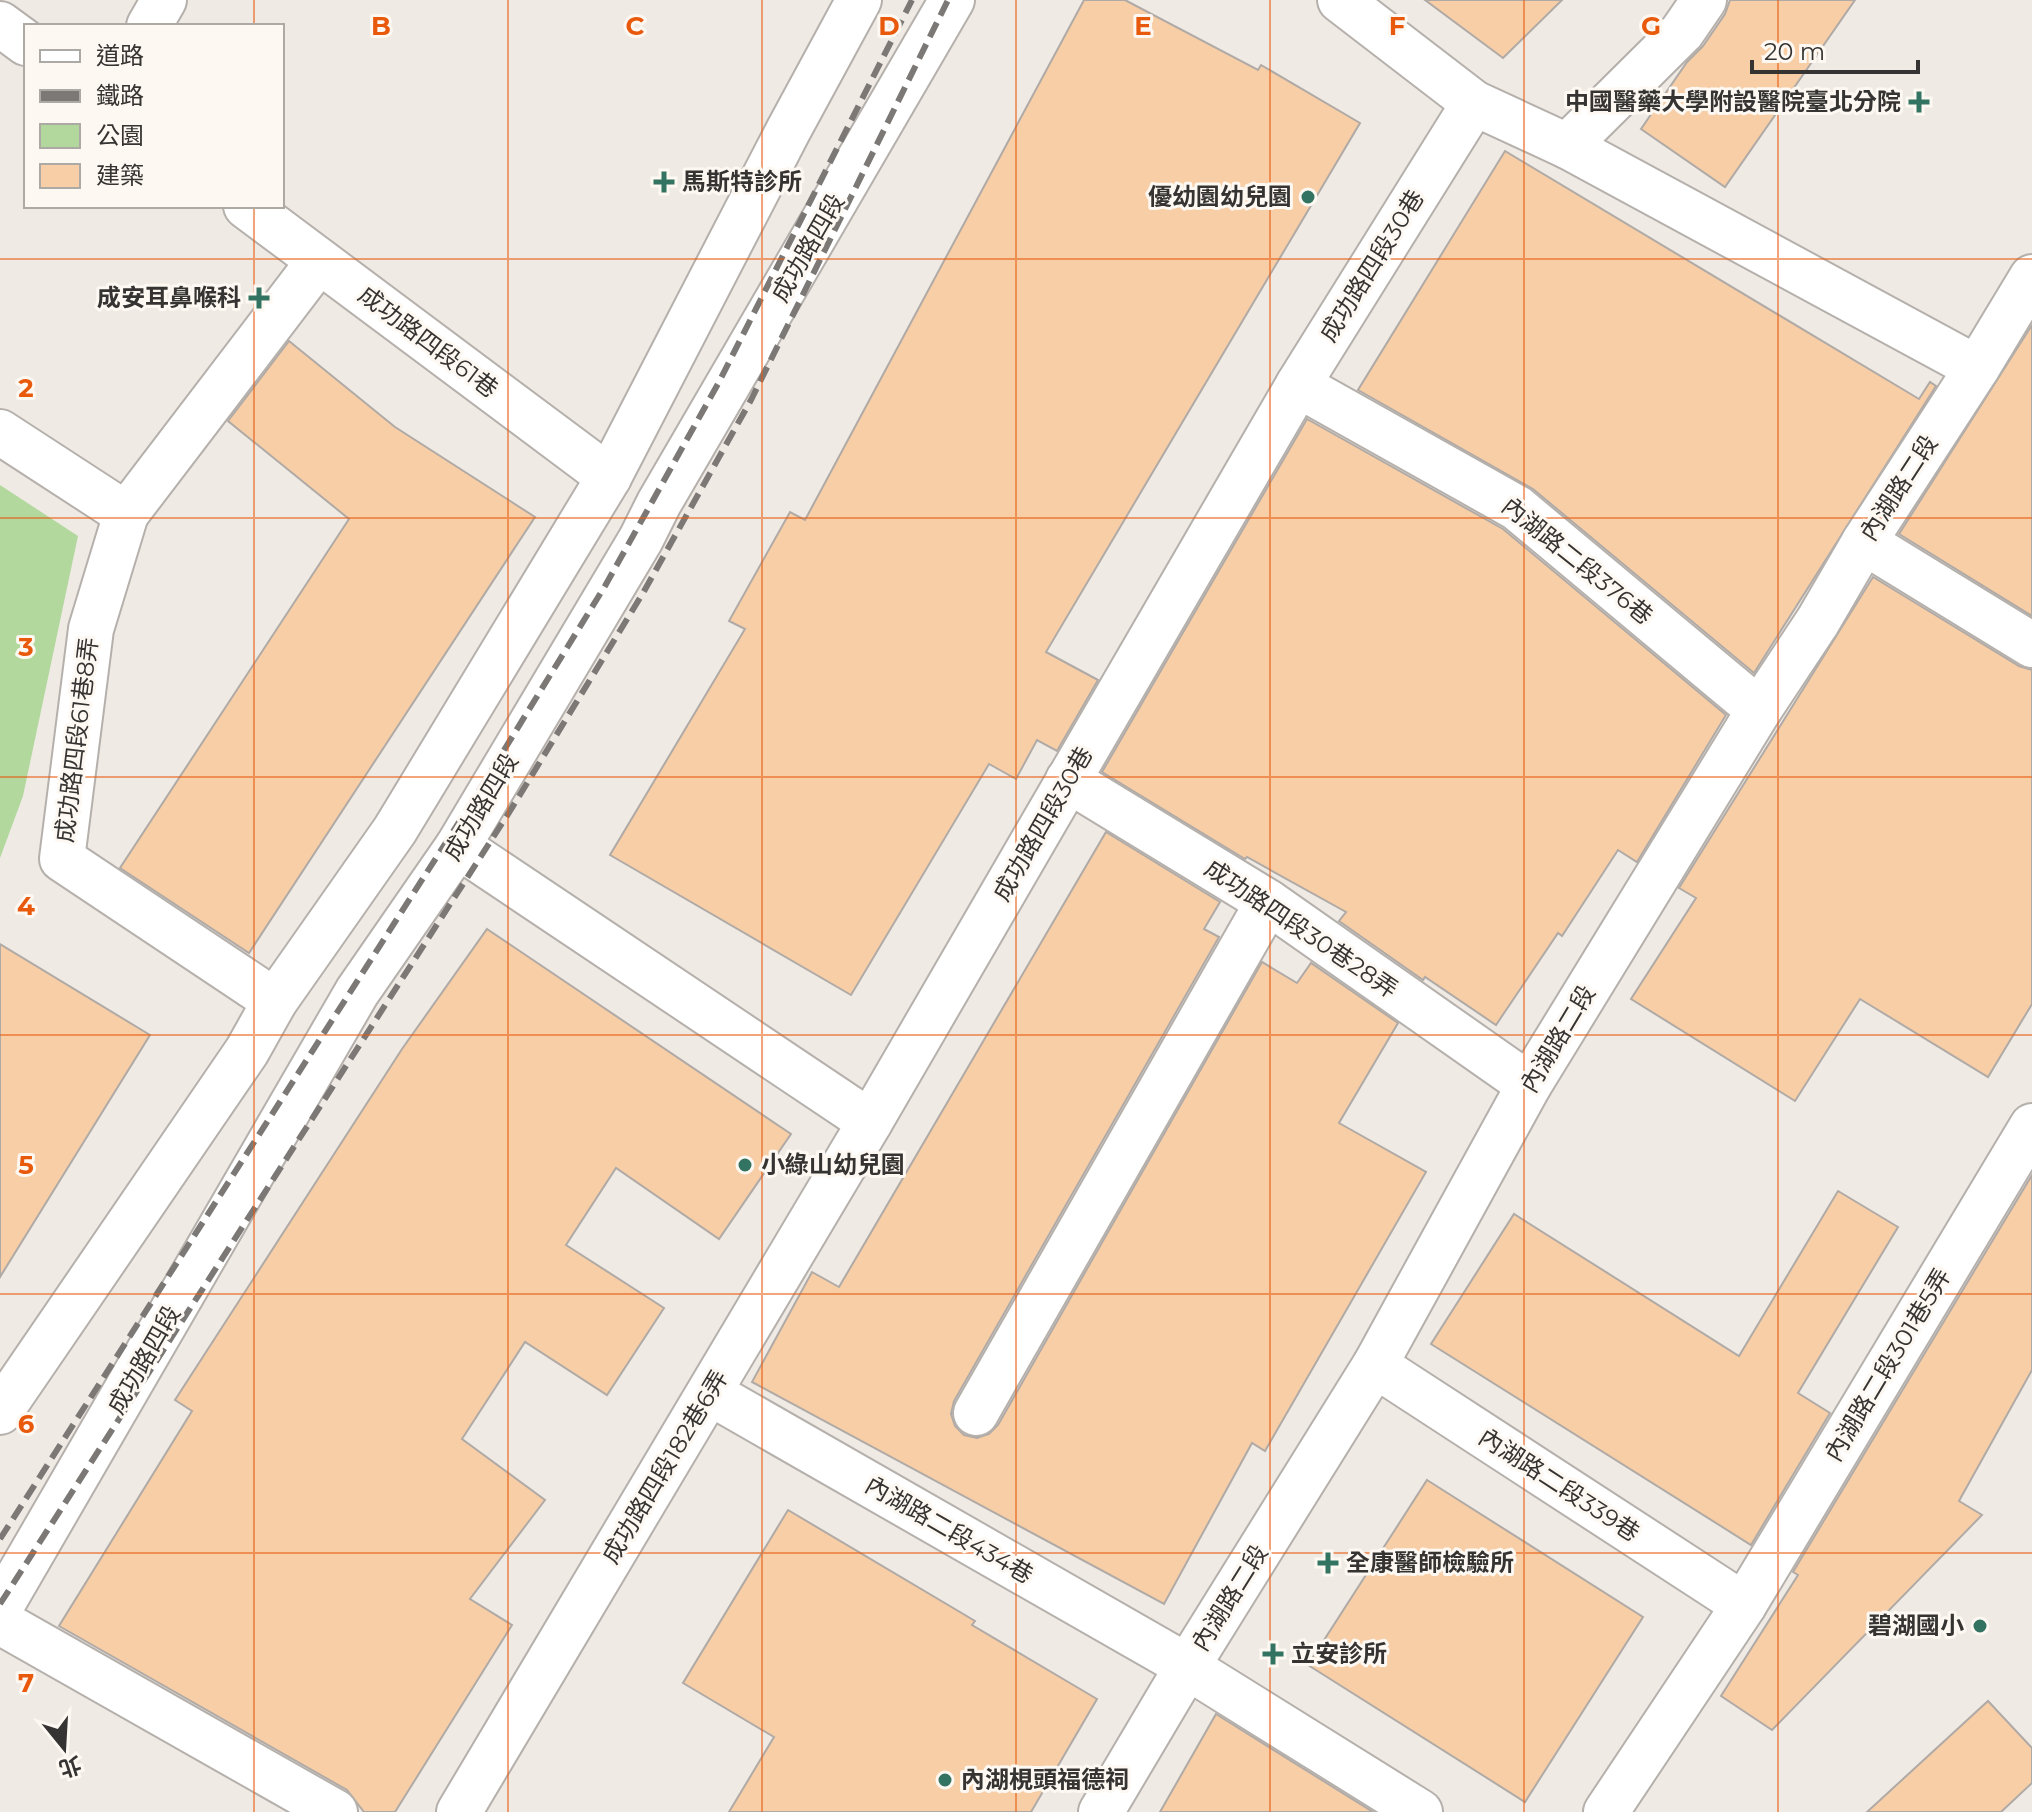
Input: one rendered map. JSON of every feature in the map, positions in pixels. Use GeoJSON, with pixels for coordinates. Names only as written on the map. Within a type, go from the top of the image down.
{"type":"FeatureCollection","features":[{"type":"Feature","properties":{"kind":"street"},"geometry":{"type":"LineString","coordinates":[[150,24],[164,0]]}},
{"type":"Feature","properties":{"kind":"street"},"geometry":{"type":"LineString","coordinates":[[0,1412],[247,1051],[275,1001],[395,830],[609,477],[859,0]]}},
{"type":"Feature","properties":{"kind":"street","name":"成功路四段"},"geometry":{"type":"LineString","coordinates":[[0,1608],[357,992],[458,846],[633,552],[952,0]]}},
{"type":"Feature","properties":{"kind":"street"},"geometry":{"type":"LineString","coordinates":[[1340,0],[1474,103],[1567,146],[1977,368]]}},
{"type":"Feature","properties":{"kind":"street"},"geometry":{"type":"LineString","coordinates":[[1567,146],[1682,32],[1704,0]]}},
{"type":"Feature","properties":{"kind":"street"},"geometry":{"type":"LineString","coordinates":[[0,24],[24,42]]}},
{"type":"Feature","properties":{"kind":"street","name":"成功路四段30巷"},"geometry":{"type":"LineString","coordinates":[[870,1122],[1298,385],[1474,103]]}},
{"type":"Feature","properties":{"kind":"street","name":"成功路四段61巷"},"geometry":{"type":"LineString","coordinates":[[249,208],[609,477]]}},
{"type":"Feature","properties":{"kind":"street"},"geometry":{"type":"LineString","coordinates":[[0,432],[126,514],[319,261]]}},
{"type":"Feature","properties":{"kind":"street","name":"內湖路二段"},"geometry":{"type":"LineString","coordinates":[[1101,1812],[1187,1667],[1375,1365],[1529,1085],[1759,710],[1818,621],[1864,542],[2032,277]]}},
{"type":"Feature","properties":{"kind":"street","name":"內湖路二段376巷"},"geometry":{"type":"LineString","coordinates":[[1298,385],[1517,508],[1759,710]]}},
{"type":"Feature","properties":{"kind":"street","name":"成功路四段61巷8弄"},"geometry":{"type":"LineString","coordinates":[[126,514],[91,629],[62,859],[275,1001]]}},
{"type":"Feature","properties":{"kind":"street"},"geometry":{"type":"LineString","coordinates":[[1864,542],[2032,645]]}},
{"type":"Feature","properties":{"kind":"street","name":"成功路四段30巷28弄"},"geometry":{"type":"LineString","coordinates":[[1068,780],[1268,902],[1529,1085]]}},
{"type":"Feature","properties":{"kind":"street"},"geometry":{"type":"LineString","coordinates":[[458,846],[870,1122]]}},
{"type":"Feature","properties":{"kind":"street"},"geometry":{"type":"LineString","coordinates":[[976,1413],[1268,902]]}},
{"type":"Feature","properties":{"kind":"street","name":"成功路四段182巷6弄"},"geometry":{"type":"LineString","coordinates":[[459,1812],[870,1122]]}},
{"type":"Feature","properties":{"kind":"street","name":"內湖路二段301巷5弄"},"geometry":{"type":"LineString","coordinates":[[1606,1812],[1744,1605],[2032,1126]]}},
{"type":"Feature","properties":{"kind":"street","name":"內湖路二段339巷"},"geometry":{"type":"LineString","coordinates":[[1375,1365],[1744,1605]]}},
{"type":"Feature","properties":{"kind":"street","name":"內湖路二段434巷"},"geometry":{"type":"LineString","coordinates":[[710,1393],[1187,1667],[1420,1812]]}},
{"type":"Feature","properties":{"kind":"street"},"geometry":{"type":"LineString","coordinates":[[0,1622],[335,1812]]}},
{"type":"Feature","properties":{"kind":"green space"},"geometry":{"type":"Polygon","coordinates":[[[0,485],[78,536],[23,796],[0,858],[0,485]]]}},
{"type":"Feature","properties":{"kind":"building"},"geometry":{"type":"Polygon","coordinates":[[[1084,0],[1125,0],[1258,70],[1261,65],[1360,123],[1046,652],[1098,680],[1057,751],[1037,740],[1016,779],[989,764],[851,995],[610,855],[745,629],[729,621],[790,512],[805,520],[1084,0]]]}},
{"type":"Feature","properties":{"kind":"building"},"geometry":{"type":"Polygon","coordinates":[[[1425,0],[1562,0],[1503,58],[1425,0]]]}},
{"type":"Feature","properties":{"kind":"building"},"geometry":{"type":"Polygon","coordinates":[[[1730,0],[1855,0],[1725,187],[1641,129],[1687,62],[1703,46],[1725,14],[1730,0]]]}},
{"type":"Feature","properties":{"kind":"building"},"geometry":{"type":"Polygon","coordinates":[[[1505,151],[1919,399],[1930,382],[1936,386],[1754,673],[1533,489],[1358,390],[1505,151]]]}},
{"type":"Feature","properties":{"kind":"building"},"geometry":{"type":"Polygon","coordinates":[[[2032,325],[2032,616],[1899,534],[2032,325]]]}},
{"type":"Feature","properties":{"kind":"building"},"geometry":{"type":"Polygon","coordinates":[[[289,341],[395,427],[535,517],[249,953],[120,868],[349,519],[228,421],[289,341]]]}},
{"type":"Feature","properties":{"kind":"building"},"geometry":{"type":"Polygon","coordinates":[[[1307,419],[1503,529],[1726,715],[1637,862],[1618,850],[1562,936],[1558,933],[1496,1025],[1425,977],[1423,980],[1339,921],[1346,912],[1247,857],[1245,859],[1102,772],[1307,419]]]}},
{"type":"Feature","properties":{"kind":"building"},"geometry":{"type":"Polygon","coordinates":[[[1873,577],[2019,666],[2032,670],[2032,1004],[1988,1077],[1860,999],[1795,1101],[1631,999],[1696,898],[1679,888],[1873,577]]]}},
{"type":"Feature","properties":{"kind":"building"},"geometry":{"type":"Polygon","coordinates":[[[1106,832],[1220,902],[1204,929],[1219,937],[954,1401],[951,1414],[955,1426],[964,1435],[977,1438],[989,1434],[998,1425],[1262,962],[1297,983],[1311,963],[1398,1023],[1339,1123],[1426,1172],[1265,1451],[1252,1443],[1164,1604],[752,1382],[812,1272],[839,1287],[1106,832]]]}},
{"type":"Feature","properties":{"kind":"building"},"geometry":{"type":"Polygon","coordinates":[[[487,929],[791,1134],[719,1239],[616,1168],[566,1245],[664,1308],[607,1395],[525,1342],[462,1439],[545,1500],[470,1599],[512,1625],[395,1812],[364,1812],[347,1790],[59,1626],[192,1411],[175,1400],[402,1049],[487,929]]]}},
{"type":"Feature","properties":{"kind":"building"},"geometry":{"type":"Polygon","coordinates":[[[0,944],[150,1035],[0,1277],[0,944]]]}},
{"type":"Feature","properties":{"kind":"building"},"geometry":{"type":"Polygon","coordinates":[[[2032,1175],[2032,1370],[1959,1501],[1982,1515],[1772,1730],[1721,1696],[1798,1575],[1793,1572],[2032,1175]]]}},
{"type":"Feature","properties":{"kind":"building"},"geometry":{"type":"Polygon","coordinates":[[[1838,1191],[1898,1227],[1798,1393],[1830,1413],[1751,1545],[1431,1344],[1514,1214],[1739,1356],[1838,1191]]]}},
{"type":"Feature","properties":{"kind":"building"},"geometry":{"type":"Polygon","coordinates":[[[1427,1480],[1643,1617],[1525,1802],[1308,1665],[1427,1480]]]}},
{"type":"Feature","properties":{"kind":"building"},"geometry":{"type":"Polygon","coordinates":[[[788,1510],[975,1621],[972,1625],[1097,1699],[1031,1812],[729,1812],[774,1737],[683,1683],[788,1510]]]}},
{"type":"Feature","properties":{"kind":"building"},"geometry":{"type":"Polygon","coordinates":[[[1988,1701],[2032,1748],[2032,1783],[2001,1812],[1867,1812],[1988,1701]]]}},
{"type":"Feature","properties":{"kind":"building"},"geometry":{"type":"Polygon","coordinates":[[[1216,1714],[1373,1812],[1160,1812],[1216,1714]]]}},
{"type":"Feature","properties":{"kind":"railway"},"geometry":{"type":"LineString","coordinates":[[0,1539],[477,794],[605,586],[719,382],[912,0]]}},
{"type":"Feature","properties":{"kind":"railway"},"geometry":{"type":"LineString","coordinates":[[0,1604],[510,811],[643,593],[751,400],[948,0]]}},
{"type":"Feature","properties":{"kind":"place","name":"中國醫藥大學附設醫院臺北分院"},"geometry":{"type":"Point","coordinates":[1919,102]}},
{"type":"Feature","properties":{"kind":"place","name":"馬斯特診所"},"geometry":{"type":"Point","coordinates":[664,182]}},
{"type":"Feature","properties":{"kind":"place","name":"優幼園幼兒園"},"geometry":{"type":"Point","coordinates":[1308,197]}},
{"type":"Feature","properties":{"kind":"place","name":"成安耳鼻喉科"},"geometry":{"type":"Point","coordinates":[259,298]}},
{"type":"Feature","properties":{"kind":"place","name":"小綠山幼兒園"},"geometry":{"type":"Point","coordinates":[745,1165]}},
{"type":"Feature","properties":{"kind":"place","name":"全康醫師檢驗所"},"geometry":{"type":"Point","coordinates":[1328,1563]}},
{"type":"Feature","properties":{"kind":"place","name":"碧湖國小"},"geometry":{"type":"Point","coordinates":[1980,1626]}},
{"type":"Feature","properties":{"kind":"place","name":"立安診所"},"geometry":{"type":"Point","coordinates":[1273,1654]}},
{"type":"Feature","properties":{"kind":"place","name":"內湖梘頭福德祠"},"geometry":{"type":"Point","coordinates":[945,1780]}}]}
